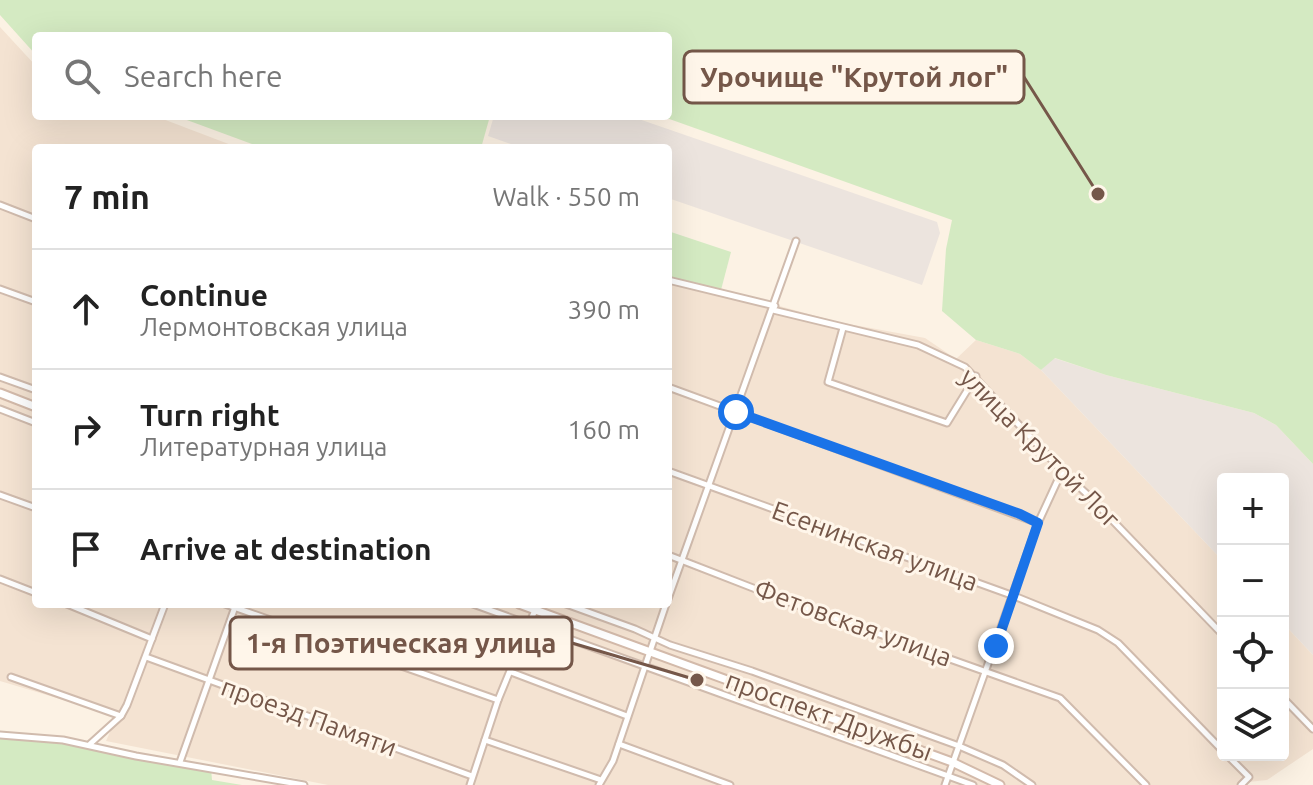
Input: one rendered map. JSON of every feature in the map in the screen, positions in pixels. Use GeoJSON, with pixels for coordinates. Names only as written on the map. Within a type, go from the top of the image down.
{"type":"FeatureCollection","features":[{"type":"Feature","properties":{"kind":"main road"},"geometry":{"type":"LineString","coordinates":[[0,393],[32,405]]}},
{"type":"Feature","properties":{"kind":"main road","name":"проспект Дружбы"},"geometry":{"type":"LineString","coordinates":[[530,608],[952,762],[1000,785]]}},
{"type":"Feature","properties":{"kind":"street"},"geometry":{"type":"LineString","coordinates":[[0,205],[32,217]]}},
{"type":"Feature","properties":{"kind":"street"},"geometry":{"type":"LineString","coordinates":[[672,588],[796,241]]}},
{"type":"Feature","properties":{"kind":"street","name":"улица Крутой Лог"},"geometry":{"type":"LineString","coordinates":[[672,281],[843,328],[918,345],[965,367],[1217,629]]}},
{"type":"Feature","properties":{"kind":"street"},"geometry":{"type":"LineString","coordinates":[[0,289],[32,301]]}},
{"type":"Feature","properties":{"kind":"street"},"geometry":{"type":"LineString","coordinates":[[843,328],[828,382],[947,423],[976,376]]}},
{"type":"Feature","properties":{"kind":"street"},"geometry":{"type":"LineString","coordinates":[[0,377],[32,389]]}},
{"type":"Feature","properties":{"kind":"street"},"geometry":{"type":"LineString","coordinates":[[672,388],[1038,523]]}},
{"type":"Feature","properties":{"kind":"street"},"geometry":{"type":"LineString","coordinates":[[0,409],[32,421]]}},
{"type":"Feature","properties":{"kind":"street"},"geometry":{"type":"LineString","coordinates":[[945,785],[1038,523],[1062,471]]}},
{"type":"Feature","properties":{"kind":"street","name":"Есенинская улица"},"geometry":{"type":"LineString","coordinates":[[672,472],[1014,596],[1108,636],[1217,745]]}},
{"type":"Feature","properties":{"kind":"street"},"geometry":{"type":"LineString","coordinates":[[0,495],[32,507]]}},
{"type":"Feature","properties":{"kind":"street","name":"Фетовская улица"},"geometry":{"type":"LineString","coordinates":[[672,557],[789,602],[1060,698],[1146,785]]}},
{"type":"Feature","properties":{"kind":"street"},"geometry":{"type":"LineString","coordinates":[[0,579],[32,591]]}},
{"type":"Feature","properties":{"kind":"street"},"geometry":{"type":"LineString","coordinates":[[77,608],[152,639]]}},
{"type":"Feature","properties":{"kind":"street"},"geometry":{"type":"LineString","coordinates":[[89,745],[121,716],[164,608]]}},
{"type":"Feature","properties":{"kind":"street"},"geometry":{"type":"LineString","coordinates":[[180,762],[234,608]]}},
{"type":"Feature","properties":{"kind":"street"},"geometry":{"type":"LineString","coordinates":[[241,608],[498,700]]}},
{"type":"Feature","properties":{"kind":"street"},"geometry":{"type":"LineString","coordinates":[[484,608],[973,785]]}},
{"type":"Feature","properties":{"kind":"street"},"geometry":{"type":"LineString","coordinates":[[576,608],[959,746],[1003,765],[1032,785]]}},
{"type":"Feature","properties":{"kind":"street"},"geometry":{"type":"LineString","coordinates":[[485,740],[600,782],[613,761],[665,608]]}},
{"type":"Feature","properties":{"kind":"street"},"geometry":{"type":"LineString","coordinates":[[470,785],[498,700],[535,610]]}},
{"type":"Feature","properties":{"kind":"street","name":"проезд Памяти"},"geometry":{"type":"LineString","coordinates":[[146,657],[472,776]]}},
{"type":"Feature","properties":{"kind":"street"},"geometry":{"type":"LineString","coordinates":[[511,672],[627,716]]}},
{"type":"Feature","properties":{"kind":"street"},"geometry":{"type":"LineString","coordinates":[[11,677],[121,716]]}},
{"type":"Feature","properties":{"kind":"street"},"geometry":{"type":"LineString","coordinates":[[1289,704],[1313,729]]}},
{"type":"Feature","properties":{"kind":"street"},"geometry":{"type":"LineString","coordinates":[[0,735],[63,740],[304,785]]}},
{"type":"Feature","properties":{"kind":"street"},"geometry":{"type":"LineString","coordinates":[[619,744],[730,785]]}},
{"type":"Feature","properties":{"kind":"street"},"geometry":{"type":"LineString","coordinates":[[1233,761],[1249,777],[1241,785]]}},
{"type":"Feature","properties":{"kind":"shaded area"},"geometry":{"type":"Polygon","coordinates":[[[0,27],[32,62],[32,120],[166,120],[228,144],[32,144],[32,608],[672,608],[672,280],[838,322],[925,338],[956,359],[976,340],[1020,354],[1041,370],[1217,555],[1217,761],[1289,761],[1289,629],[1313,655],[1313,749],[1267,780],[1245,785],[328,785],[106,741],[117,716],[0,681],[0,27]]]}},
{"type":"Feature","properties":{"kind":"shaded area"},"geometry":{"type":"Polygon","coordinates":[[[493,120],[642,120],[937,222],[940,233],[922,285],[672,199],[672,144],[511,144],[488,136],[493,120]]]}},
{"type":"Feature","properties":{"kind":"shaded area"},"geometry":{"type":"Polygon","coordinates":[[[1054,358],[1106,375],[1254,413],[1276,425],[1313,464],[1313,655],[1289,629],[1289,473],[1217,473],[1217,555],[1041,370],[1054,358]]]}},
{"type":"Feature","properties":{"kind":"green space"},"geometry":{"type":"Polygon","coordinates":[[[0,0],[1313,0],[1313,464],[1276,425],[1254,413],[1106,375],[1055,358],[1041,370],[1020,354],[976,340],[942,311],[946,249],[952,220],[672,120],[672,32],[32,32],[32,51],[0,15],[0,0]]]}},
{"type":"Feature","properties":{"kind":"green space"},"geometry":{"type":"Polygon","coordinates":[[[187,120],[489,120],[482,144],[252,144],[187,120]]]}},
{"type":"Feature","properties":{"kind":"green space"},"geometry":{"type":"Polygon","coordinates":[[[672,232],[731,252],[721,290],[672,279],[672,232]]]}},
{"type":"Feature","properties":{"kind":"green space"},"geometry":{"type":"Polygon","coordinates":[[[0,737],[87,746],[211,768],[212,780],[242,785],[0,785],[0,737]]]}},
{"type":"Feature","properties":{"kind":"place","name":"Урочище \"Крутой лог\""},"geometry":{"type":"Point","coordinates":[1098,194]}},
{"type":"Feature","properties":{"kind":"place","name":"1-я Поэтическая улица"},"geometry":{"type":"Point","coordinates":[697,680]}},
{"type":"Feature","properties":{"kind":"route"},"geometry":{"type":"LineString","coordinates":[[736,412],[1038,523],[996,646]]}}]}
